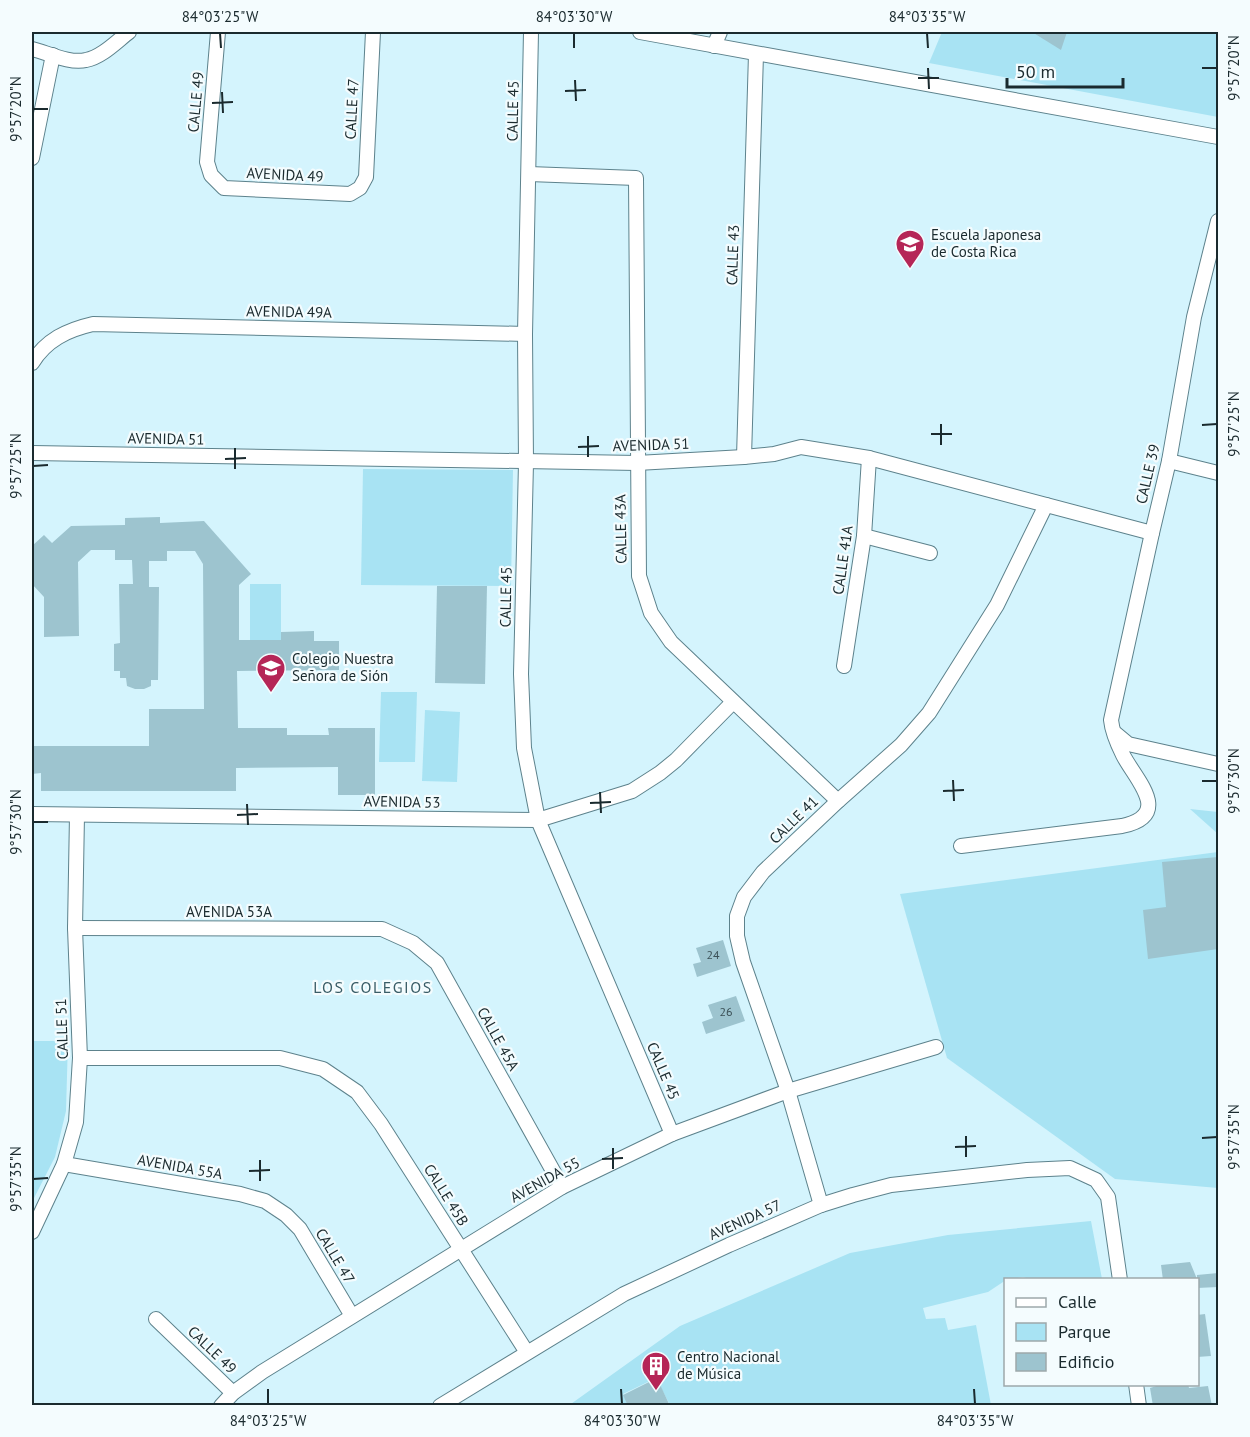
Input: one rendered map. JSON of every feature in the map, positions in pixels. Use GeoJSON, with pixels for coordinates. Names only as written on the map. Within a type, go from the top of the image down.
{"type":"FeatureCollection","features":[{"type":"Feature","properties":{"kind":"street"},"geometry":{"type":"LineString","coordinates":[[32,49],[84,61],[94,58],[129,32]]}},
{"type":"Feature","properties":{"kind":"street","name":"CALLE 49"},"geometry":{"type":"LineString","coordinates":[[211,175],[207,162],[218,32]]}},
{"type":"Feature","properties":{"kind":"street","name":"CALLE 47"},"geometry":{"type":"LineString","coordinates":[[360,188],[366,177],[373,32]]}},
{"type":"Feature","properties":{"kind":"street","name":"CALLE 45"},"geometry":{"type":"LineString","coordinates":[[531,32],[521,674],[524,748],[538,820],[672,1134]]}},
{"type":"Feature","properties":{"kind":"street"},"geometry":{"type":"LineString","coordinates":[[640,32],[1218,137]]}},
{"type":"Feature","properties":{"kind":"street"},"geometry":{"type":"LineString","coordinates":[[714,46],[720,32]]}},
{"type":"Feature","properties":{"kind":"street","name":"CALLE 43"},"geometry":{"type":"LineString","coordinates":[[744,457],[756,54]]}},
{"type":"Feature","properties":{"kind":"street"},"geometry":{"type":"LineString","coordinates":[[32,158],[53,55]]}},
{"type":"Feature","properties":{"kind":"street","name":"CALLE 43A"},"geometry":{"type":"LineString","coordinates":[[529,174],[636,178],[639,576],[651,613],[671,642],[838,801]]}},
{"type":"Feature","properties":{"kind":"street","name":"AVENIDA 49"},"geometry":{"type":"LineString","coordinates":[[211,175],[224,188],[350,194],[360,188]]}},
{"type":"Feature","properties":{"kind":"street","name":"CALLE 39"},"geometry":{"type":"LineString","coordinates":[[961,846],[1122,826],[1140,819],[1146,809],[1148,796],[1122,754],[1111,720],[1169,461],[1194,317],[1218,221]]}},
{"type":"Feature","properties":{"kind":"street","name":"AVENIDA 49A"},"geometry":{"type":"LineString","coordinates":[[32,363],[45,345],[74,328],[93,324],[525,334]]}},
{"type":"Feature","properties":{"kind":"street","name":"AVENIDA 51"},"geometry":{"type":"LineString","coordinates":[[32,453],[526,463],[637,463],[744,457],[774,454],[801,447],[868,458],[1152,533]]}},
{"type":"Feature","properties":{"kind":"street","name":"CALLE 41A"},"geometry":{"type":"LineString","coordinates":[[844,666],[864,536],[868,458]]}},
{"type":"Feature","properties":{"kind":"street"},"geometry":{"type":"LineString","coordinates":[[1169,461],[1218,473]]}},
{"type":"Feature","properties":{"kind":"street","name":"CALLE 41"},"geometry":{"type":"LineString","coordinates":[[821,1205],[788,1091],[743,962],[737,936],[737,916],[744,897],[763,872],[901,745],[929,713],[997,604],[1046,504]]}},
{"type":"Feature","properties":{"kind":"street"},"geometry":{"type":"LineString","coordinates":[[864,536],[930,553]]}},
{"type":"Feature","properties":{"kind":"street","name":"AVENIDA 53"},"geometry":{"type":"LineString","coordinates":[[32,814],[538,820],[632,791],[676,760],[733,702]]}},
{"type":"Feature","properties":{"kind":"street"},"geometry":{"type":"LineString","coordinates":[[1116,734],[1128,744],[1218,764]]}},
{"type":"Feature","properties":{"kind":"street","name":"CALLE 51"},"geometry":{"type":"LineString","coordinates":[[32,1232],[64,1164],[76,1122],[80,1058],[75,928],[77,815]]}},
{"type":"Feature","properties":{"kind":"street","name":"AVENIDA 53A"},"geometry":{"type":"LineString","coordinates":[[75,928],[382,929]]}},
{"type":"Feature","properties":{"kind":"street","name":"CALLE 45A"},"geometry":{"type":"LineString","coordinates":[[382,929],[413,943],[437,963],[562,1187]]}},
{"type":"Feature","properties":{"kind":"street","name":"AVENIDA 55"},"geometry":{"type":"LineString","coordinates":[[233,1393],[460,1248],[562,1187],[672,1134],[788,1091],[936,1047]]}},
{"type":"Feature","properties":{"kind":"street","name":"CALLE 45B"},"geometry":{"type":"LineString","coordinates":[[80,1058],[280,1058],[323,1068],[357,1092],[381,1124],[526,1352]]}},
{"type":"Feature","properties":{"kind":"street","name":"AVENIDA 55A"},"geometry":{"type":"LineString","coordinates":[[64,1164],[240,1194],[265,1201],[286,1215]]}},
{"type":"Feature","properties":{"kind":"street","name":"AVENIDA 57"},"geometry":{"type":"LineString","coordinates":[[440,1406],[624,1294],[821,1205],[891,1185],[1027,1170],[1070,1168],[1096,1180],[1108,1197],[1120,1278]]}},
{"type":"Feature","properties":{"kind":"street","name":"CALLE 47"},"geometry":{"type":"LineString","coordinates":[[286,1215],[300,1230],[352,1316]]}},
{"type":"Feature","properties":{"kind":"street","name":"CALLE 49"},"geometry":{"type":"LineString","coordinates":[[156,1319],[233,1393],[221,1406]]}},
{"type":"Feature","properties":{"kind":"street"},"geometry":{"type":"LineString","coordinates":[[1136,1386],[1139,1406]]}},
{"type":"Feature","properties":{"kind":"green space"},"geometry":{"type":"Polygon","coordinates":[[[942,32],[1218,32],[1218,117],[929,63],[942,32]]]}},
{"type":"Feature","properties":{"kind":"green space"},"geometry":{"type":"Polygon","coordinates":[[[363,469],[513,470],[511,586],[361,585],[363,469]]]}},
{"type":"Feature","properties":{"kind":"green space"},"geometry":{"type":"Polygon","coordinates":[[[250,584],[281,584],[281,640],[250,640],[250,584]]]}},
{"type":"Feature","properties":{"kind":"green space"},"geometry":{"type":"Polygon","coordinates":[[[381,692],[417,692],[415,762],[379,762],[381,692]]]}},
{"type":"Feature","properties":{"kind":"green space"},"geometry":{"type":"Polygon","coordinates":[[[425,710],[460,712],[457,782],[422,781],[425,710]]]}},
{"type":"Feature","properties":{"kind":"green space"},"geometry":{"type":"Polygon","coordinates":[[[1190,809],[1218,812],[1218,834],[1190,809]]]}},
{"type":"Feature","properties":{"kind":"green space"},"geometry":{"type":"Polygon","coordinates":[[[1218,852],[1218,1188],[1115,1179],[947,1058],[900,894],[1218,852]]]}},
{"type":"Feature","properties":{"kind":"green space"},"geometry":{"type":"Polygon","coordinates":[[[32,1041],[68,1041],[66,1111],[55,1157],[32,1202],[32,1041]]]}},
{"type":"Feature","properties":{"kind":"green space"},"geometry":{"type":"Polygon","coordinates":[[[1091,1221],[1102,1278],[1004,1278],[1004,1281],[988,1292],[923,1308],[926,1319],[945,1318],[948,1330],[976,1325],[991,1405],[670,1405],[656,1378],[623,1394],[628,1405],[568,1406],[680,1326],[850,1253],[948,1235],[1091,1221]]]}},
{"type":"Feature","properties":{"kind":"building"},"geometry":{"type":"Polygon","coordinates":[[[1032,32],[1067,32],[1061,50],[1032,32]]]}},
{"type":"Feature","properties":{"kind":"building"},"geometry":{"type":"Polygon","coordinates":[[[160,517],[160,523],[204,521],[251,574],[239,585],[239,640],[281,640],[281,632],[314,631],[314,641],[339,641],[339,670],[237,671],[238,728],[287,728],[287,735],[329,735],[328,728],[375,728],[375,795],[338,795],[338,767],[236,768],[236,791],[41,791],[41,773],[32,774],[32,746],[149,746],[149,709],[204,709],[203,564],[195,551],[167,551],[167,561],[149,561],[149,587],[159,587],[158,680],[151,680],[151,686],[135,689],[127,686],[126,678],[120,678],[120,671],[114,671],[114,644],[120,643],[119,584],[133,584],[132,560],[115,560],[115,550],[91,550],[78,562],[79,636],[44,637],[44,597],[32,584],[32,546],[44,535],[52,543],[71,526],[125,525],[125,518],[160,517]]]}},
{"type":"Feature","properties":{"kind":"building"},"geometry":{"type":"Polygon","coordinates":[[[437,586],[487,586],[485,684],[435,683],[437,586]]]}},
{"type":"Feature","properties":{"kind":"building"},"geometry":{"type":"Polygon","coordinates":[[[1218,857],[1218,949],[1148,959],[1143,910],[1166,907],[1162,862],[1218,857]]]}},
{"type":"Feature","properties":{"kind":"building"},"geometry":{"type":"Polygon","coordinates":[[[723,940],[731,966],[697,977],[693,964],[701,962],[696,948],[723,940]]]}},
{"type":"Feature","properties":{"kind":"building"},"geometry":{"type":"Polygon","coordinates":[[[736,996],[745,1021],[706,1034],[702,1022],[713,1018],[708,1005],[736,996]]]}},
{"type":"Feature","properties":{"kind":"building"},"geometry":{"type":"Polygon","coordinates":[[[1190,1262],[1197,1278],[1163,1278],[1161,1265],[1190,1262]]]}},
{"type":"Feature","properties":{"kind":"building"},"geometry":{"type":"Polygon","coordinates":[[[1218,1273],[1218,1287],[1199,1288],[1197,1275],[1218,1273]]]}},
{"type":"Feature","properties":{"kind":"building"},"geometry":{"type":"Polygon","coordinates":[[[1205,1314],[1211,1356],[1199,1357],[1199,1315],[1205,1314]]]}},
{"type":"Feature","properties":{"kind":"building","name":"Centro Nacional de Música"},"geometry":{"type":"Polygon","coordinates":[[[657,1378],[670,1406],[628,1406],[623,1395],[657,1378]]]}},
{"type":"Feature","properties":{"kind":"building"},"geometry":{"type":"Polygon","coordinates":[[[1208,1386],[1212,1406],[1153,1406],[1150,1388],[1208,1386]]]}},
{"type":"Feature","properties":{"kind":"place","name":"Escuela Japonesa de Costa Rica"},"geometry":{"type":"Point","coordinates":[910,270]}},
{"type":"Feature","properties":{"kind":"place","name":"Colegio Nuestra Señora de Sión"},"geometry":{"type":"Point","coordinates":[271,694]}},
{"type":"Feature","properties":{"kind":"place","name":"Centro Nacional de Música"},"geometry":{"type":"Point","coordinates":[656,1392]}},
{"type":"Feature","properties":{"kind":"district","name":"LOS COLEGIOS"},"geometry":{"type":"Point","coordinates":[373,987]}}]}
